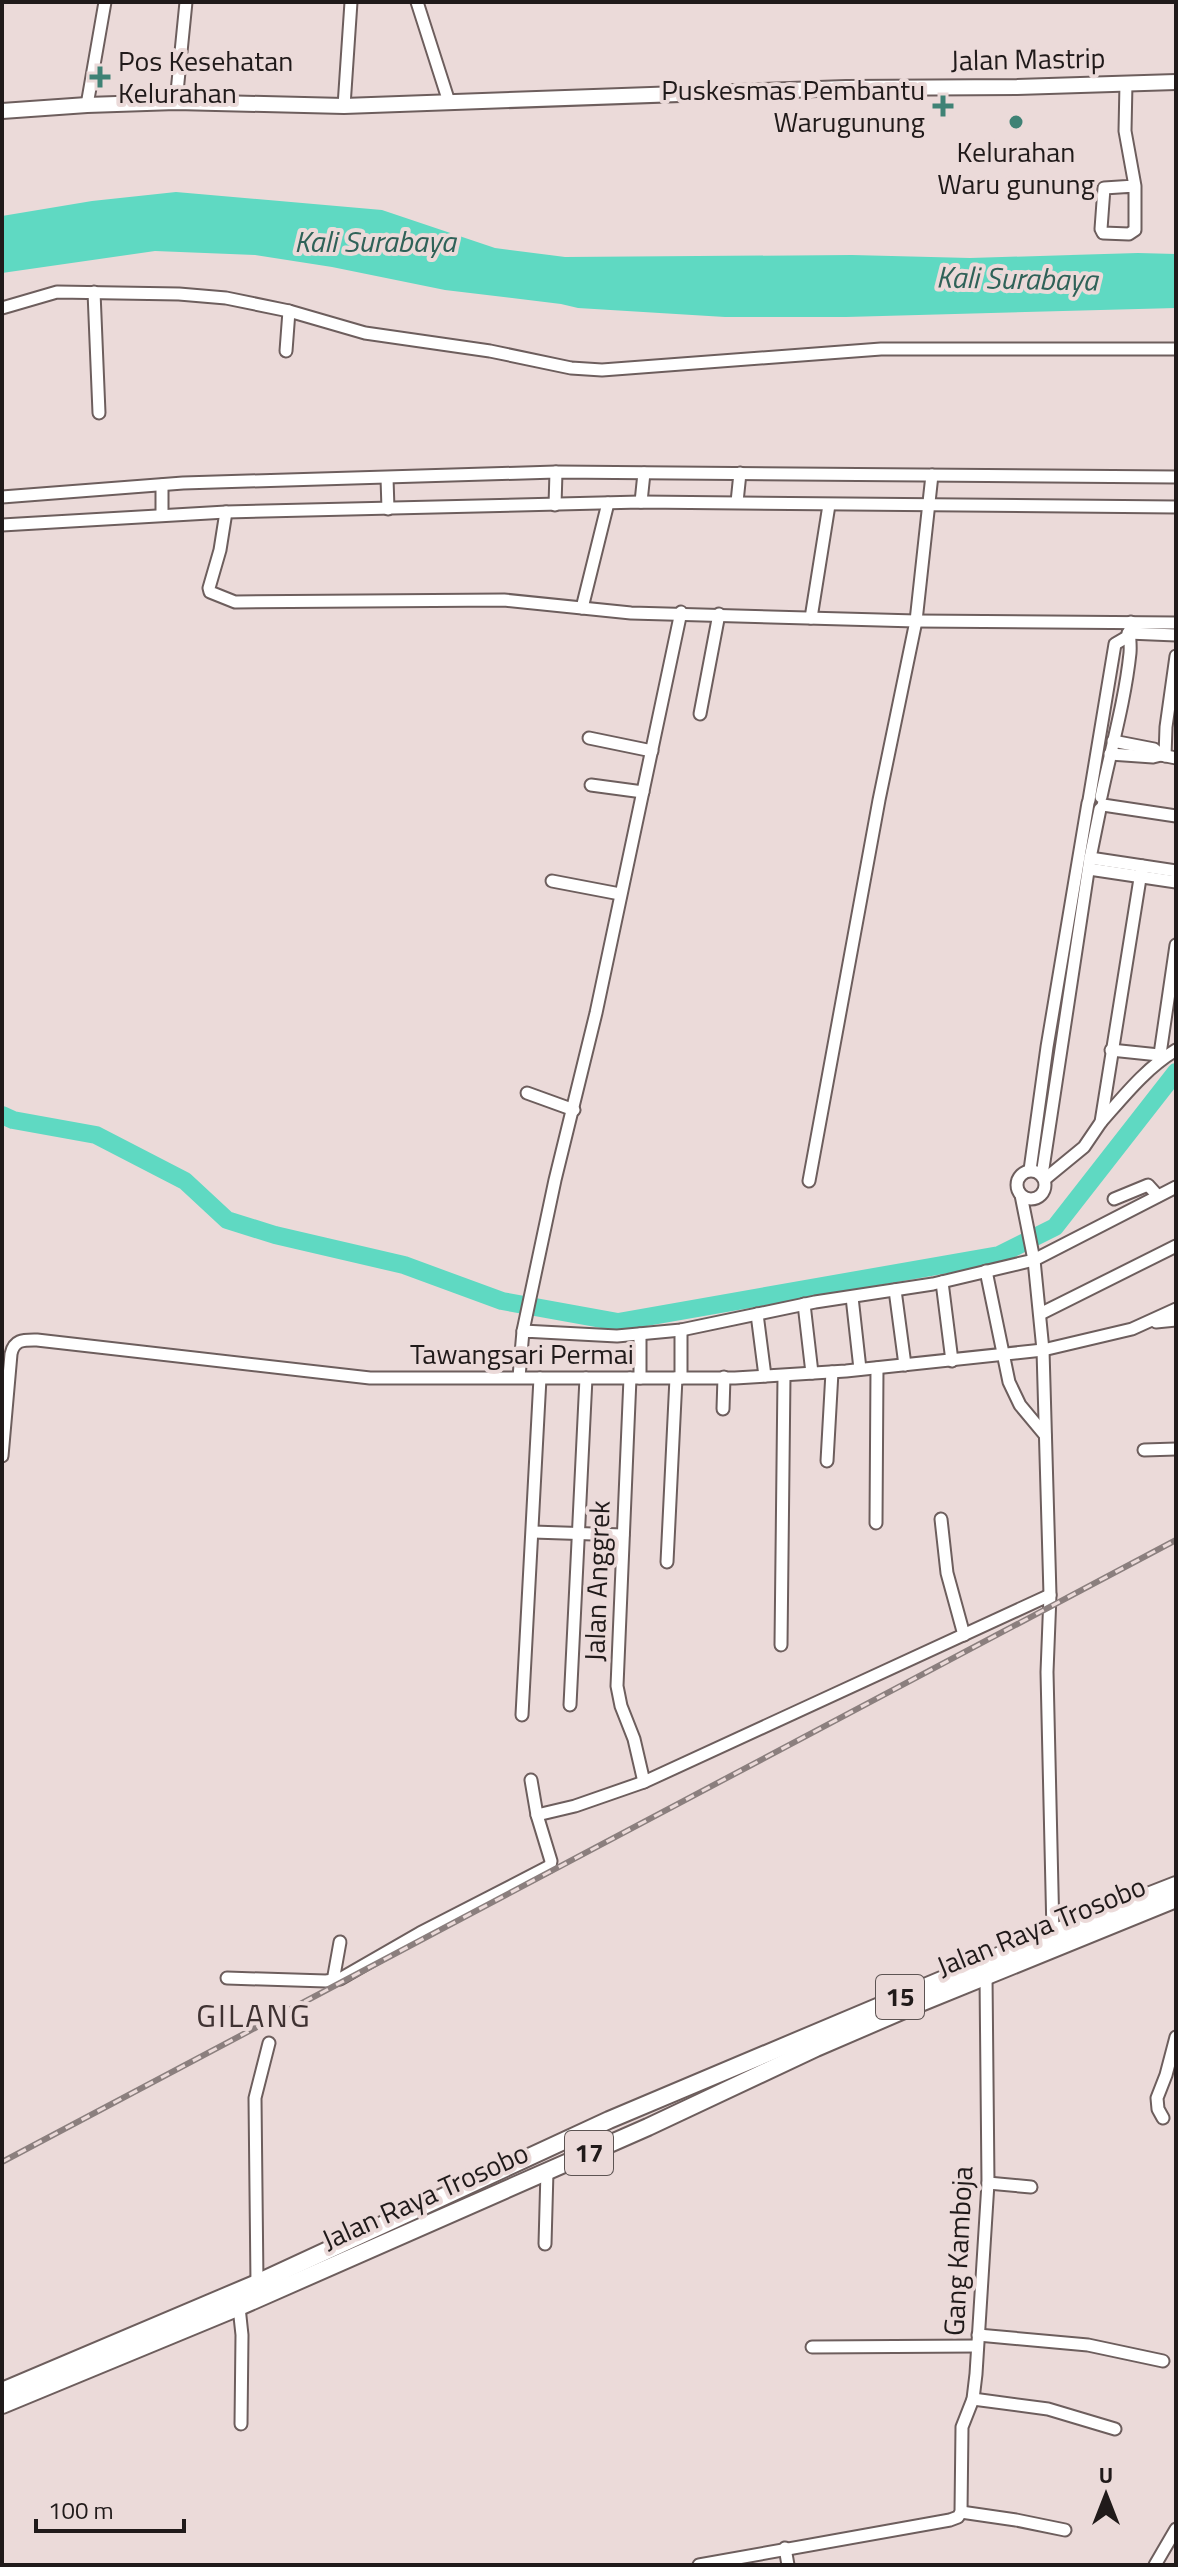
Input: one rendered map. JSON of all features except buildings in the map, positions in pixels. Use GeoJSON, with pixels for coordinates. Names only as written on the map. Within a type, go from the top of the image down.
{"type":"FeatureCollection","features":[{"type":"Feature","properties":{"kind":"highway","name":"Jalan Raya Trosobo"},"geometry":{"type":"LineString","coordinates":[[2,2391],[257,2283],[594,2128],[747,2062],[1053,1933],[1176,1885]]}},
{"type":"Feature","properties":{"kind":"highway","name":"Jalan Raya Trosobo"},"geometry":{"type":"LineString","coordinates":[[2,2405],[239,2307],[816,2048],[1176,1899]]}},
{"type":"Feature","properties":{"kind":"highway"},"geometry":{"type":"LineString","coordinates":[[594,2128],[596,2136],[605,2145]]}},
{"type":"Feature","properties":{"kind":"highway"},"geometry":{"type":"LineString","coordinates":[[571,2139],[580,2148],[581,2156]]}},
{"type":"Feature","properties":{"kind":"main road","name":"Jalan Mastrip"},"geometry":{"type":"LineString","coordinates":[[2,111],[176,102],[344,106],[846,88],[1176,82]]}},
{"type":"Feature","properties":{"kind":"street"},"geometry":{"type":"LineString","coordinates":[[87,105],[105,2]]}},
{"type":"Feature","properties":{"kind":"street"},"geometry":{"type":"LineString","coordinates":[[176,102],[186,2]]}},
{"type":"Feature","properties":{"kind":"street"},"geometry":{"type":"LineString","coordinates":[[344,106],[351,2]]}},
{"type":"Feature","properties":{"kind":"street"},"geometry":{"type":"LineString","coordinates":[[417,2],[449,102]]}},
{"type":"Feature","properties":{"kind":"street"},"geometry":{"type":"LineString","coordinates":[[1126,83],[1125,131],[1135,186],[1134,232],[1103,233],[1104,188],[1135,186]]}},
{"type":"Feature","properties":{"kind":"street"},"geometry":{"type":"LineString","coordinates":[[2,308],[57,292],[226,298],[289,311],[365,333],[602,370],[881,349],[1176,349]]}},
{"type":"Feature","properties":{"kind":"street"},"geometry":{"type":"LineString","coordinates":[[94,292],[99,413]]}},
{"type":"Feature","properties":{"kind":"street"},"geometry":{"type":"LineString","coordinates":[[286,351],[289,311]]}},
{"type":"Feature","properties":{"kind":"street"},"geometry":{"type":"LineString","coordinates":[[555,502],[556,474]]}},
{"type":"Feature","properties":{"kind":"street"},"geometry":{"type":"LineString","coordinates":[[2,497],[162,486],[556,474],[1176,477]]}},
{"type":"Feature","properties":{"kind":"street"},"geometry":{"type":"LineString","coordinates":[[641,500],[644,474]]}},
{"type":"Feature","properties":{"kind":"street"},"geometry":{"type":"LineString","coordinates":[[737,500],[740,475]]}},
{"type":"Feature","properties":{"kind":"street"},"geometry":{"type":"LineString","coordinates":[[809,1181],[879,800],[916,621],[932,477]]}},
{"type":"Feature","properties":{"kind":"street"},"geometry":{"type":"LineString","coordinates":[[387,479],[388,506]]}},
{"type":"Feature","properties":{"kind":"street"},"geometry":{"type":"LineString","coordinates":[[162,486],[162,512]]}},
{"type":"Feature","properties":{"kind":"street"},"geometry":{"type":"LineString","coordinates":[[2,525],[162,512],[641,500],[737,500],[829,505],[929,503],[1176,507]]}},
{"type":"Feature","properties":{"kind":"street"},"geometry":{"type":"LineString","coordinates":[[582,608],[608,503]]}},
{"type":"Feature","properties":{"kind":"street"},"geometry":{"type":"LineString","coordinates":[[811,618],[829,505]]}},
{"type":"Feature","properties":{"kind":"street"},"geometry":{"type":"LineString","coordinates":[[226,512],[220,550],[209,588],[210,592],[235,602],[504,600],[631,613],[681,612],[916,621],[1176,635]]}},
{"type":"Feature","properties":{"kind":"street"},"geometry":{"type":"LineString","coordinates":[[519,1377],[524,1328],[555,1180],[574,1110],[681,612]]}},
{"type":"Feature","properties":{"kind":"street"},"geometry":{"type":"LineString","coordinates":[[700,714],[719,614]]}},
{"type":"Feature","properties":{"kind":"street"},"geometry":{"type":"LineString","coordinates":[[1026,1221],[1044,1191],[1043,1177],[1060,1049],[1090,863],[1102,714],[1115,644],[1129,631],[1176,623]]}},
{"type":"Feature","properties":{"kind":"street"},"geometry":{"type":"LineString","coordinates":[[1030,1170],[1066,930],[1118,718],[1130,652],[1129,631]]}},
{"type":"Feature","properties":{"kind":"street"},"geometry":{"type":"LineString","coordinates":[[1167,756],[1176,656]]}},
{"type":"Feature","properties":{"kind":"street"},"geometry":{"type":"LineString","coordinates":[[1102,714],[1118,718]]}},
{"type":"Feature","properties":{"kind":"street"},"geometry":{"type":"LineString","coordinates":[[589,738],[652,751]]}},
{"type":"Feature","properties":{"kind":"street"},"geometry":{"type":"LineString","coordinates":[[1113,741],[1154,749],[1167,756]]}},
{"type":"Feature","properties":{"kind":"street"},"geometry":{"type":"LineString","coordinates":[[1110,754],[1167,756]]}},
{"type":"Feature","properties":{"kind":"street"},"geometry":{"type":"LineString","coordinates":[[591,785],[643,792]]}},
{"type":"Feature","properties":{"kind":"street"},"geometry":{"type":"LineString","coordinates":[[1096,803],[1176,816]]}},
{"type":"Feature","properties":{"kind":"street"},"geometry":{"type":"LineString","coordinates":[[1090,863],[1141,871],[1176,882]]}},
{"type":"Feature","properties":{"kind":"street"},"geometry":{"type":"LineString","coordinates":[[1141,871],[1176,871]]}},
{"type":"Feature","properties":{"kind":"street"},"geometry":{"type":"LineString","coordinates":[[1101,1122],[1141,871]]}},
{"type":"Feature","properties":{"kind":"street"},"geometry":{"type":"LineString","coordinates":[[552,881],[620,894]]}},
{"type":"Feature","properties":{"kind":"street"},"geometry":{"type":"LineString","coordinates":[[1066,930],[1079,931]]}},
{"type":"Feature","properties":{"kind":"street"},"geometry":{"type":"LineString","coordinates":[[1159,1058],[1176,945]]}},
{"type":"Feature","properties":{"kind":"street"},"geometry":{"type":"LineString","coordinates":[[1047,1047],[1060,1049]]}},
{"type":"Feature","properties":{"kind":"street"},"geometry":{"type":"LineString","coordinates":[[1111,1050],[1159,1058]]}},
{"type":"Feature","properties":{"kind":"street"},"geometry":{"type":"LineString","coordinates":[[1043,1177],[1084,1147],[1101,1122],[1159,1058],[1176,1050]]}},
{"type":"Feature","properties":{"kind":"street"},"geometry":{"type":"LineString","coordinates":[[527,1093],[574,1110]]}},
{"type":"Feature","properties":{"kind":"street"},"geometry":{"type":"LineString","coordinates":[[1040,1196],[1027,1199],[1021,1195],[1016,1188],[1017,1180],[1022,1173],[1030,1170],[1043,1177]]}},
{"type":"Feature","properties":{"kind":"street"},"geometry":{"type":"LineString","coordinates":[[1114,1199],[1148,1185],[1158,1196]]}},
{"type":"Feature","properties":{"kind":"street"},"geometry":{"type":"LineString","coordinates":[[524,1328],[603,1335],[681,1330],[804,1304],[942,1282],[1033,1256],[1176,1187]]}},
{"type":"Feature","properties":{"kind":"street"},"geometry":{"type":"LineString","coordinates":[[1021,1195],[1033,1256],[1043,1350],[1050,1595],[1047,1672],[1053,1933]]}},
{"type":"Feature","properties":{"kind":"street"},"geometry":{"type":"LineString","coordinates":[[1040,1314],[1176,1246]]}},
{"type":"Feature","properties":{"kind":"street"},"geometry":{"type":"LineString","coordinates":[[986,1271],[1003,1355],[1016,1398],[1045,1435]]}},
{"type":"Feature","properties":{"kind":"street"},"geometry":{"type":"LineString","coordinates":[[942,1282],[952,1361]]}},
{"type":"Feature","properties":{"kind":"street"},"geometry":{"type":"LineString","coordinates":[[895,1290],[905,1365]]}},
{"type":"Feature","properties":{"kind":"street"},"geometry":{"type":"LineString","coordinates":[[852,1297],[860,1369]]}},
{"type":"Feature","properties":{"kind":"street"},"geometry":{"type":"LineString","coordinates":[[804,1304],[812,1373]]}},
{"type":"Feature","properties":{"kind":"street"},"geometry":{"type":"LineString","coordinates":[[1148,1323],[1176,1309]]}},
{"type":"Feature","properties":{"kind":"street"},"geometry":{"type":"LineString","coordinates":[[757,1314],[765,1376]]}},
{"type":"Feature","properties":{"kind":"street"},"geometry":{"type":"LineString","coordinates":[[1148,1323],[1176,1320]]}},
{"type":"Feature","properties":{"kind":"street","name":"Tawangsari Permai"},"geometry":{"type":"LineString","coordinates":[[2,1456],[11,1354],[17,1342],[37,1340],[370,1378],[678,1378],[784,1376],[952,1361],[1043,1350],[1148,1323]]}},
{"type":"Feature","properties":{"kind":"street"},"geometry":{"type":"LineString","coordinates":[[667,1562],[681,1330]]}},
{"type":"Feature","properties":{"kind":"street","name":"Jalan Anggrek"},"geometry":{"type":"LineString","coordinates":[[640,1334],[623,1535],[617,1686],[644,1782]]}},
{"type":"Feature","properties":{"kind":"street"},"geometry":{"type":"LineString","coordinates":[[876,1523],[877,1368]]}},
{"type":"Feature","properties":{"kind":"street"},"geometry":{"type":"LineString","coordinates":[[827,1461],[832,1372]]}},
{"type":"Feature","properties":{"kind":"street"},"geometry":{"type":"LineString","coordinates":[[781,1645],[784,1376]]}},
{"type":"Feature","properties":{"kind":"street"},"geometry":{"type":"LineString","coordinates":[[723,1409],[724,1377]]}},
{"type":"Feature","properties":{"kind":"street"},"geometry":{"type":"LineString","coordinates":[[522,1715],[540,1378]]}},
{"type":"Feature","properties":{"kind":"street"},"geometry":{"type":"LineString","coordinates":[[570,1705],[586,1378]]}},
{"type":"Feature","properties":{"kind":"street"},"geometry":{"type":"LineString","coordinates":[[1144,1450],[1176,1449]]}},
{"type":"Feature","properties":{"kind":"street"},"geometry":{"type":"LineString","coordinates":[[941,1519],[947,1573],[964,1635]]}},
{"type":"Feature","properties":{"kind":"street"},"geometry":{"type":"LineString","coordinates":[[533,1532],[623,1535]]}},
{"type":"Feature","properties":{"kind":"street"},"geometry":{"type":"LineString","coordinates":[[537,1815],[575,1806],[644,1782],[1050,1595]]}},
{"type":"Feature","properties":{"kind":"street"},"geometry":{"type":"LineString","coordinates":[[227,1978],[340,1979],[420,1933],[550,1866],[531,1780]]}},
{"type":"Feature","properties":{"kind":"street"},"geometry":{"type":"LineString","coordinates":[[333,1981],[340,1942]]}},
{"type":"Feature","properties":{"kind":"street","name":"Gang Kamboja"},"geometry":{"type":"LineString","coordinates":[[961,2512],[962,2427],[973,2399],[988,2183],[986,1976]]}},
{"type":"Feature","properties":{"kind":"street"},"geometry":{"type":"LineString","coordinates":[[1163,2118],[1157,2098],[1171,2077],[1175,2040]]}},
{"type":"Feature","properties":{"kind":"street"},"geometry":{"type":"LineString","coordinates":[[257,2283],[254,2114],[269,2043]]}},
{"type":"Feature","properties":{"kind":"street"},"geometry":{"type":"LineString","coordinates":[[545,2244],[547,2171]]}},
{"type":"Feature","properties":{"kind":"street"},"geometry":{"type":"LineString","coordinates":[[988,2183],[1031,2187]]}},
{"type":"Feature","properties":{"kind":"street"},"geometry":{"type":"LineString","coordinates":[[239,2307],[242,2335],[241,2424]]}},
{"type":"Feature","properties":{"kind":"street"},"geometry":{"type":"LineString","coordinates":[[812,2347],[978,2341],[1088,2345],[1163,2361]]}},
{"type":"Feature","properties":{"kind":"street"},"geometry":{"type":"LineString","coordinates":[[973,2399],[1040,2407],[1115,2429]]}},
{"type":"Feature","properties":{"kind":"street"},"geometry":{"type":"LineString","coordinates":[[699,2565],[950,2520],[961,2512],[1065,2530]]}},
{"type":"Feature","properties":{"kind":"street"},"geometry":{"type":"LineString","coordinates":[[1155,2565],[1171,2549],[1176,2529]]}},
{"type":"Feature","properties":{"kind":"street"},"geometry":{"type":"LineString","coordinates":[[785,2548],[788,2565]]}},
{"type":"Feature","properties":{"kind":"water","name":"Kali Surabaya"},"geometry":{"type":"Polygon","coordinates":[[[176,192],[382,210],[495,248],[565,257],[852,255],[970,258],[1176,254],[1176,308],[846,317],[725,317],[578,308],[445,290],[255,255],[155,251],[2,273],[2,216],[92,201],[176,192]]]}},
{"type":"Feature","properties":{"kind":"waterway"},"geometry":{"type":"LineString","coordinates":[[2,1115],[13,1120],[96,1135],[185,1181],[227,1220],[275,1235],[404,1265],[502,1301],[618,1322],[999,1255],[1055,1227],[1176,1072]]}},
{"type":"Feature","properties":{"kind":"railway"},"geometry":{"type":"LineString","coordinates":[[2,2162],[1176,1540]]}},
{"type":"Feature","properties":{"kind":"place","name":"Pos Kesehatan Kelurahan"},"geometry":{"type":"Point","coordinates":[100,77]}},
{"type":"Feature","properties":{"kind":"place","name":"Puskesmas Pembantu Warugunung"},"geometry":{"type":"Point","coordinates":[943,106]}},
{"type":"Feature","properties":{"kind":"place","name":"Kelurahan Waru gunung"},"geometry":{"type":"Point","coordinates":[1016,122]}},
{"type":"Feature","properties":{"kind":"district","name":"GILANG"},"geometry":{"type":"Point","coordinates":[254,2016]}}]}
